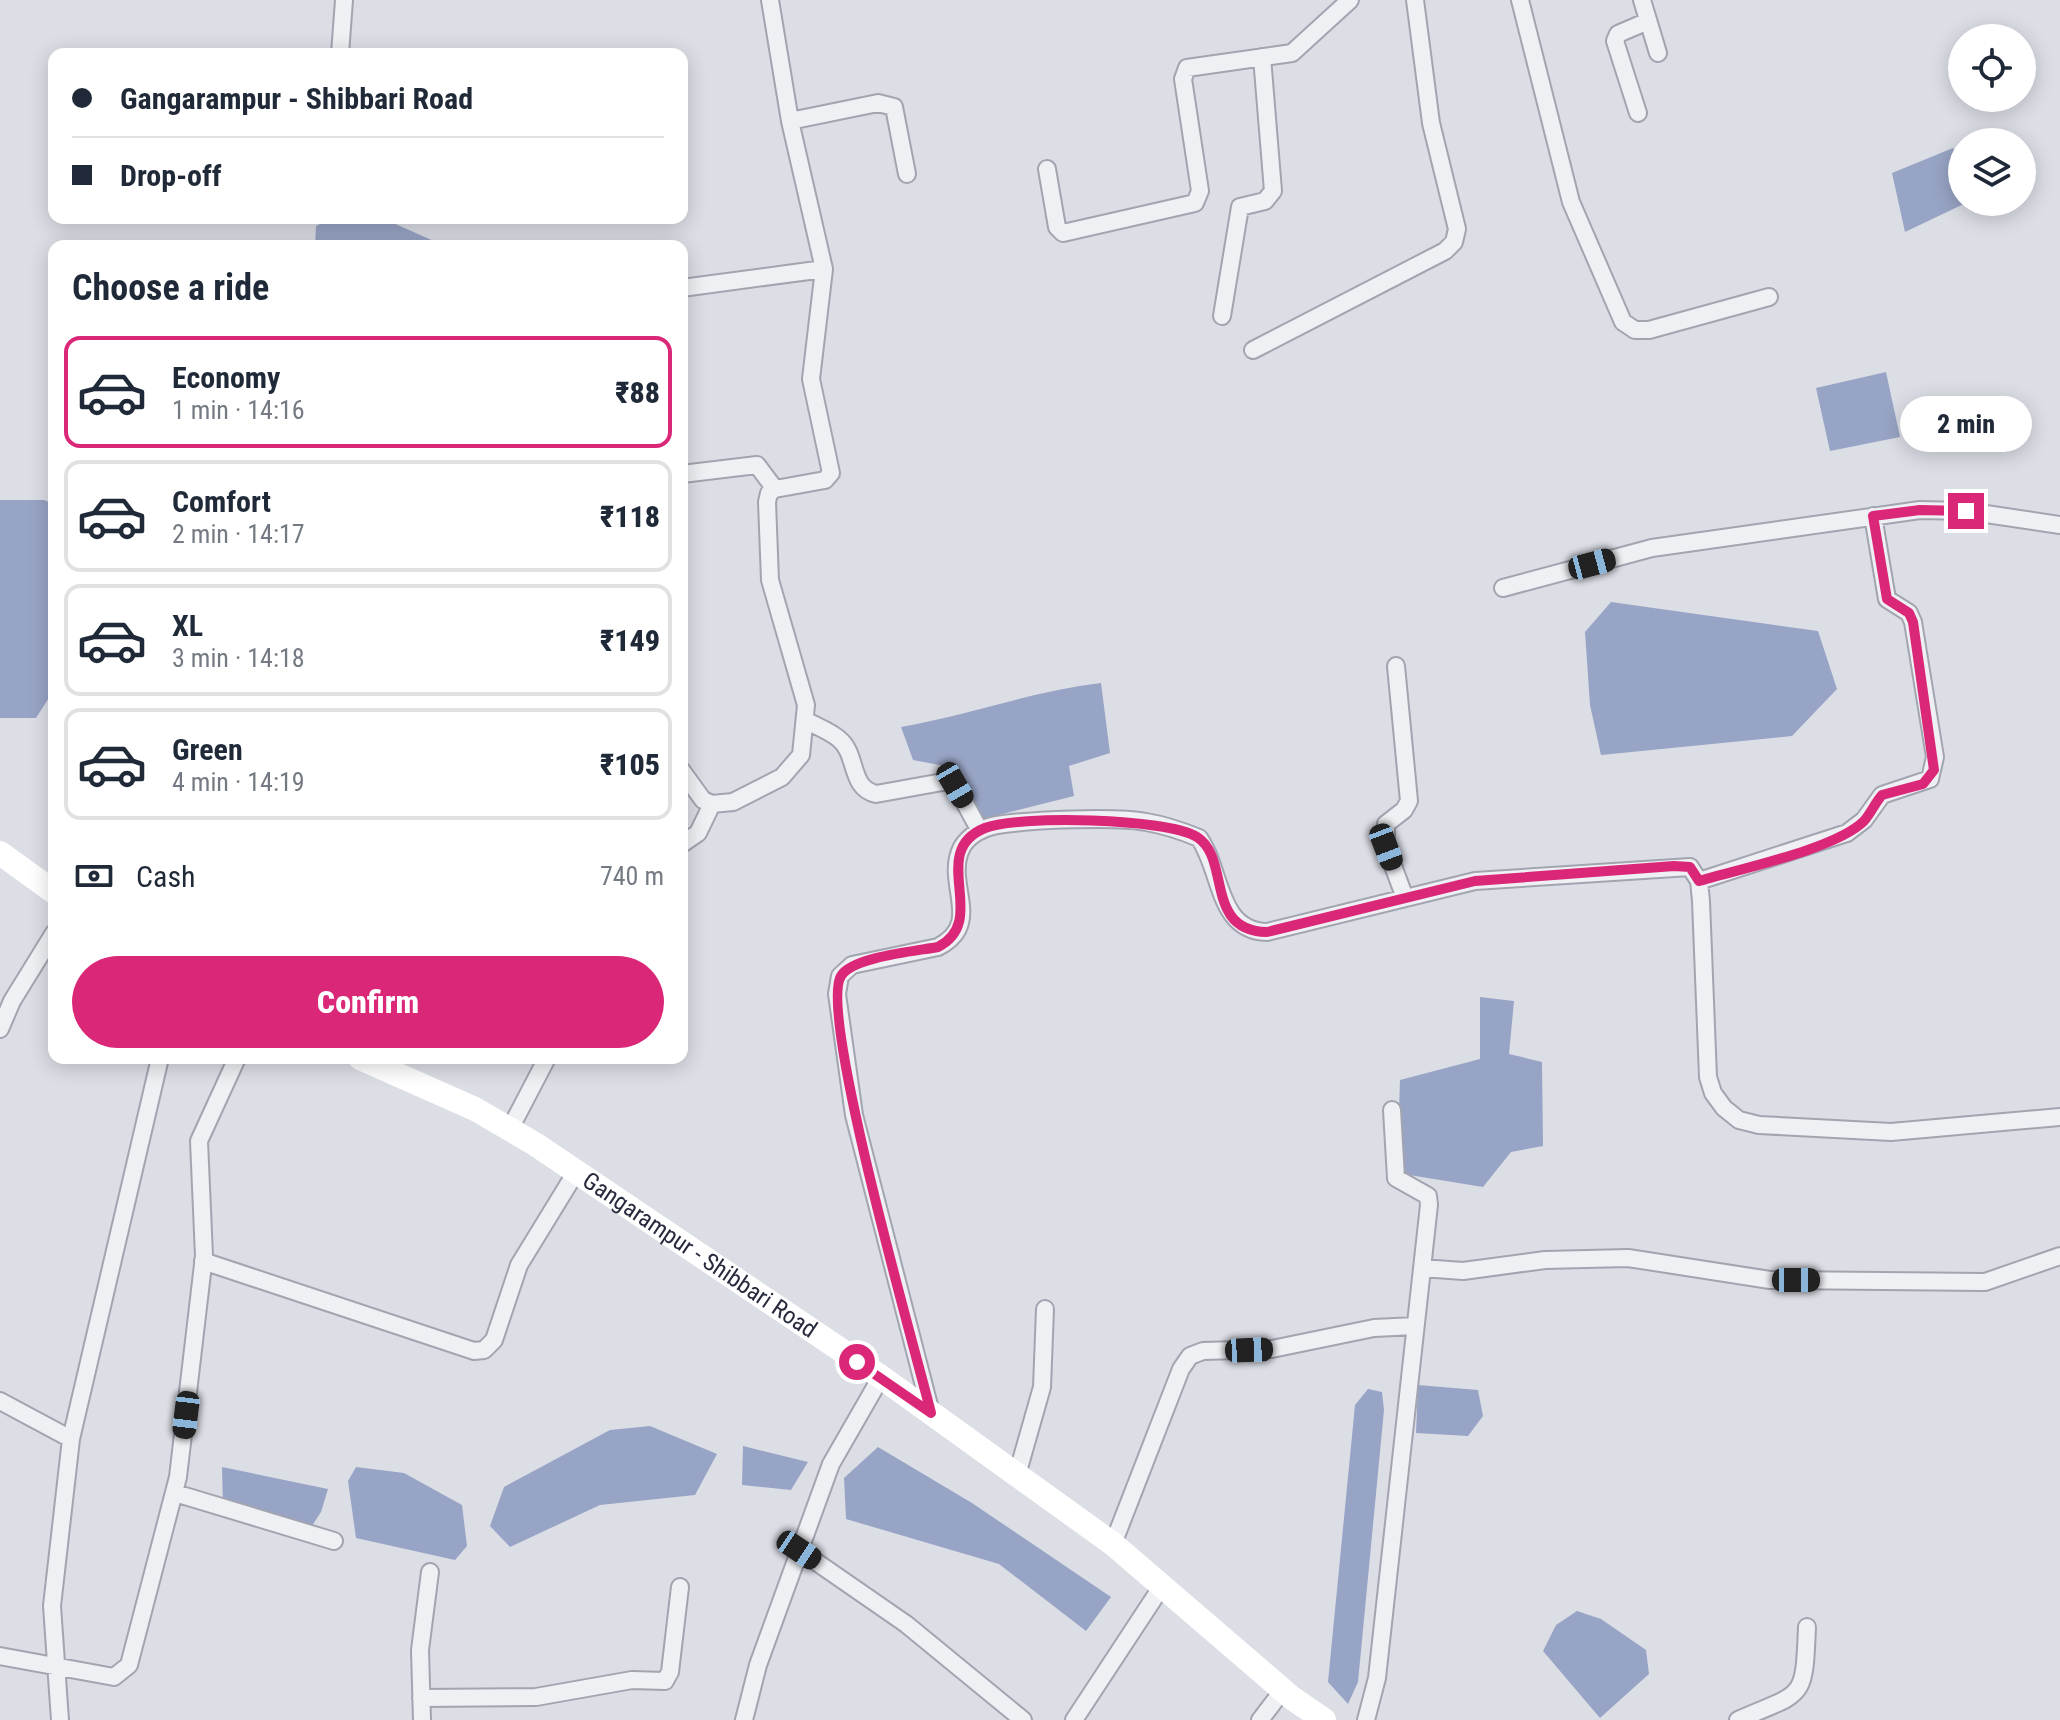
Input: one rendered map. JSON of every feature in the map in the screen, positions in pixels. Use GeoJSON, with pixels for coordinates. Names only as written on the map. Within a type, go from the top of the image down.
{"type":"FeatureCollection","features":[{"type":"Feature","properties":{"kind":"main road"},"geometry":{"type":"LineString","coordinates":[[0,853],[48,888]]}},
{"type":"Feature","properties":{"kind":"main road","name":"Gangarampur - Shibbari Road"},"geometry":{"type":"LineString","coordinates":[[374,1064],[475,1109],[510,1129],[881,1377],[1113,1544],[1283,1690],[1324,1720]]}},
{"type":"Feature","properties":{"kind":"street"},"geometry":{"type":"LineString","coordinates":[[340,48],[344,0]]}},
{"type":"Feature","properties":{"kind":"street"},"geometry":{"type":"LineString","coordinates":[[688,779],[703,800],[712,804],[733,802],[793,768],[801,755],[805,720],[804,688],[768,566],[767,502],[769,493],[775,489],[825,480],[831,473],[811,379],[824,269],[790,121],[770,0]]}},
{"type":"Feature","properties":{"kind":"street"},"geometry":{"type":"LineString","coordinates":[[1047,169],[1057,227],[1063,233],[1195,203],[1200,191],[1183,72],[1195,65],[1299,49],[1350,0]]}},
{"type":"Feature","properties":{"kind":"street"},"geometry":{"type":"LineString","coordinates":[[1253,350],[1445,251],[1454,242],[1457,229],[1431,123],[1415,0]]}},
{"type":"Feature","properties":{"kind":"street"},"geometry":{"type":"LineString","coordinates":[[1520,0],[1571,202],[1623,322],[1635,330],[1649,330],[1769,297]]}},
{"type":"Feature","properties":{"kind":"street"},"geometry":{"type":"LineString","coordinates":[[1642,0],[1658,53]]}},
{"type":"Feature","properties":{"kind":"street"},"geometry":{"type":"LineString","coordinates":[[1638,113],[1615,41],[1618,34],[1648,21]]}},
{"type":"Feature","properties":{"kind":"street"},"geometry":{"type":"LineString","coordinates":[[1222,316],[1240,207],[1265,201],[1273,191],[1262,57]]}},
{"type":"Feature","properties":{"kind":"street"},"geometry":{"type":"LineString","coordinates":[[790,121],[878,103],[894,107],[907,174]]}},
{"type":"Feature","properties":{"kind":"street"},"geometry":{"type":"LineString","coordinates":[[688,287],[824,269]]}},
{"type":"Feature","properties":{"kind":"street"},"geometry":{"type":"LineString","coordinates":[[688,473],[757,465],[775,489]]}},
{"type":"Feature","properties":{"kind":"street"},"geometry":{"type":"LineString","coordinates":[[1503,588],[1652,548],[1873,516],[1942,509],[2060,525]]}},
{"type":"Feature","properties":{"kind":"street"},"geometry":{"type":"LineString","coordinates":[[1699,881],[1847,833],[1864,820],[1882,795],[1930,779],[1935,757],[1913,622],[1909,613],[1887,599],[1873,516]]}},
{"type":"Feature","properties":{"kind":"street"},"geometry":{"type":"LineString","coordinates":[[1396,666],[1409,801],[1404,810],[1386,824],[1384,836],[1405,898]]}},
{"type":"Feature","properties":{"kind":"street"},"geometry":{"type":"LineString","coordinates":[[805,720],[839,739],[846,747],[856,777],[868,792],[876,794],[948,781],[955,785],[980,831]]}},
{"type":"Feature","properties":{"kind":"street"},"geometry":{"type":"LineString","coordinates":[[688,840],[698,833],[712,804]]}},
{"type":"Feature","properties":{"kind":"street"},"geometry":{"type":"LineString","coordinates":[[931,1413],[851,1101],[837,994],[840,976],[852,965],[938,947],[959,931],[958,860],[962,848],[980,831],[997,825],[1128,820],[1183,831],[1199,838],[1208,850],[1229,913],[1241,926],[1254,932],[1267,932],[1475,881],[1690,867],[1699,881],[1708,1077],[1713,1093],[1739,1120],[1877,1132],[2060,1117]]}},
{"type":"Feature","properties":{"kind":"street"},"geometry":{"type":"LineString","coordinates":[[0,1029],[12,1001],[48,943]]}},
{"type":"Feature","properties":{"kind":"street"},"geometry":{"type":"LineString","coordinates":[[60,1720],[55,1669],[54,1575],[71,1439],[159,1064]]}},
{"type":"Feature","properties":{"kind":"street"},"geometry":{"type":"LineString","coordinates":[[0,1656],[55,1669],[114,1677],[124,1671],[175,1493],[203,1261],[199,1141],[234,1064]]}},
{"type":"Feature","properties":{"kind":"street"},"geometry":{"type":"LineString","coordinates":[[510,1129],[544,1064]]}},
{"type":"Feature","properties":{"kind":"street"},"geometry":{"type":"LineString","coordinates":[[1366,1720],[1377,1678],[1428,1196],[1396,1178],[1392,1110]]}},
{"type":"Feature","properties":{"kind":"street"},"geometry":{"type":"LineString","coordinates":[[203,1261],[474,1351],[484,1350],[494,1340],[529,1245],[576,1172]]}},
{"type":"Feature","properties":{"kind":"street"},"geometry":{"type":"LineString","coordinates":[[1422,1268],[1463,1271],[1545,1260],[1628,1258],[1770,1280],[1985,1282],[2060,1256]]}},
{"type":"Feature","properties":{"kind":"street"},"geometry":{"type":"LineString","coordinates":[[1017,1475],[1042,1387],[1045,1309]]}},
{"type":"Feature","properties":{"kind":"street"},"geometry":{"type":"LineString","coordinates":[[1113,1544],[1181,1369],[1190,1356],[1203,1351],[1304,1345],[1374,1328],[1415,1326]]}},
{"type":"Feature","properties":{"kind":"street"},"geometry":{"type":"LineString","coordinates":[[744,1720],[758,1665],[831,1464],[881,1377]]}},
{"type":"Feature","properties":{"kind":"street"},"geometry":{"type":"LineString","coordinates":[[0,1401],[71,1439]]}},
{"type":"Feature","properties":{"kind":"street"},"geometry":{"type":"LineString","coordinates":[[175,1493],[334,1541]]}},
{"type":"Feature","properties":{"kind":"street"},"geometry":{"type":"LineString","coordinates":[[799,1550],[906,1624],[1023,1720]]}},
{"type":"Feature","properties":{"kind":"street"},"geometry":{"type":"LineString","coordinates":[[422,1720],[420,1650],[430,1572]]}},
{"type":"Feature","properties":{"kind":"street"},"geometry":{"type":"LineString","coordinates":[[1074,1720],[1162,1586]]}},
{"type":"Feature","properties":{"kind":"street"},"geometry":{"type":"LineString","coordinates":[[421,1698],[536,1697],[632,1680],[665,1681],[670,1672],[680,1587]]}},
{"type":"Feature","properties":{"kind":"street"},"geometry":{"type":"LineString","coordinates":[[1738,1720],[1792,1696],[1801,1688],[1805,1677],[1807,1627]]}},
{"type":"Feature","properties":{"kind":"street"},"geometry":{"type":"LineString","coordinates":[[1260,1720],[1283,1690]]}},
{"type":"Feature","properties":{"kind":"water"},"geometry":{"type":"Polygon","coordinates":[[[1948,150],[1948,212],[1905,232],[1892,173],[1948,150]]]}},
{"type":"Feature","properties":{"kind":"water"},"geometry":{"type":"Polygon","coordinates":[[[396,224],[432,240],[315,240],[316,226],[396,224]]]}},
{"type":"Feature","properties":{"kind":"water"},"geometry":{"type":"Polygon","coordinates":[[[1886,372],[1900,437],[1830,451],[1816,388],[1886,372]]]}},
{"type":"Feature","properties":{"kind":"water"},"geometry":{"type":"Polygon","coordinates":[[[0,500],[44,500],[48,502],[48,699],[36,718],[0,718],[0,500]]]}},
{"type":"Feature","properties":{"kind":"water"},"geometry":{"type":"Polygon","coordinates":[[[1611,602],[1818,631],[1837,689],[1792,736],[1601,755],[1590,705],[1585,632],[1611,602]]]}},
{"type":"Feature","properties":{"kind":"water"},"geometry":{"type":"Polygon","coordinates":[[[1101,683],[1110,753],[1069,766],[1074,796],[978,820],[950,767],[913,760],[901,727],[1051,692],[1101,683]]]}},
{"type":"Feature","properties":{"kind":"water"},"geometry":{"type":"Polygon","coordinates":[[[1480,997],[1514,1001],[1509,1054],[1542,1062],[1543,1146],[1511,1152],[1483,1187],[1397,1173],[1400,1080],[1480,1059],[1480,997]]]}},
{"type":"Feature","properties":{"kind":"water"},"geometry":{"type":"Polygon","coordinates":[[[1418,1385],[1478,1390],[1483,1416],[1468,1436],[1416,1433],[1418,1385]]]}},
{"type":"Feature","properties":{"kind":"water"},"geometry":{"type":"Polygon","coordinates":[[[1368,1389],[1382,1392],[1384,1410],[1358,1682],[1348,1704],[1328,1682],[1355,1405],[1368,1389]]]}},
{"type":"Feature","properties":{"kind":"water"},"geometry":{"type":"Polygon","coordinates":[[[650,1426],[717,1454],[695,1495],[600,1505],[510,1547],[490,1526],[504,1487],[610,1430],[650,1426]]]}},
{"type":"Feature","properties":{"kind":"water"},"geometry":{"type":"Polygon","coordinates":[[[743,1446],[808,1462],[791,1490],[742,1485],[743,1446]]]}},
{"type":"Feature","properties":{"kind":"water"},"geometry":{"type":"Polygon","coordinates":[[[878,1447],[972,1503],[1111,1597],[1086,1631],[999,1564],[846,1519],[844,1478],[878,1447]]]}},
{"type":"Feature","properties":{"kind":"water"},"geometry":{"type":"Polygon","coordinates":[[[222,1467],[328,1489],[321,1512],[308,1532],[223,1509],[222,1467]]]}},
{"type":"Feature","properties":{"kind":"water"},"geometry":{"type":"Polygon","coordinates":[[[356,1467],[404,1473],[462,1505],[467,1546],[455,1560],[356,1538],[348,1481],[356,1467]]]}},
{"type":"Feature","properties":{"kind":"water"},"geometry":{"type":"Polygon","coordinates":[[[1577,1611],[1601,1619],[1646,1650],[1649,1674],[1600,1718],[1543,1651],[1556,1625],[1577,1611]]]}},
{"type":"Feature","properties":{"kind":"route"},"geometry":{"type":"LineString","coordinates":[[857,1362],[931,1413],[848,1087],[837,994],[840,976],[852,965],[938,947],[950,941],[959,931],[962,919],[958,860],[962,848],[972,836],[997,825],[1128,820],[1183,831],[1199,838],[1208,850],[1229,913],[1241,926],[1254,932],[1267,932],[1475,881],[1674,866],[1690,867],[1699,881],[1822,843],[1847,833],[1864,820],[1882,795],[1892,789],[1923,784],[1930,779],[1934,770],[1935,757],[1913,622],[1909,613],[1893,606],[1887,599],[1873,516],[1920,510],[1966,511]]}}]}
